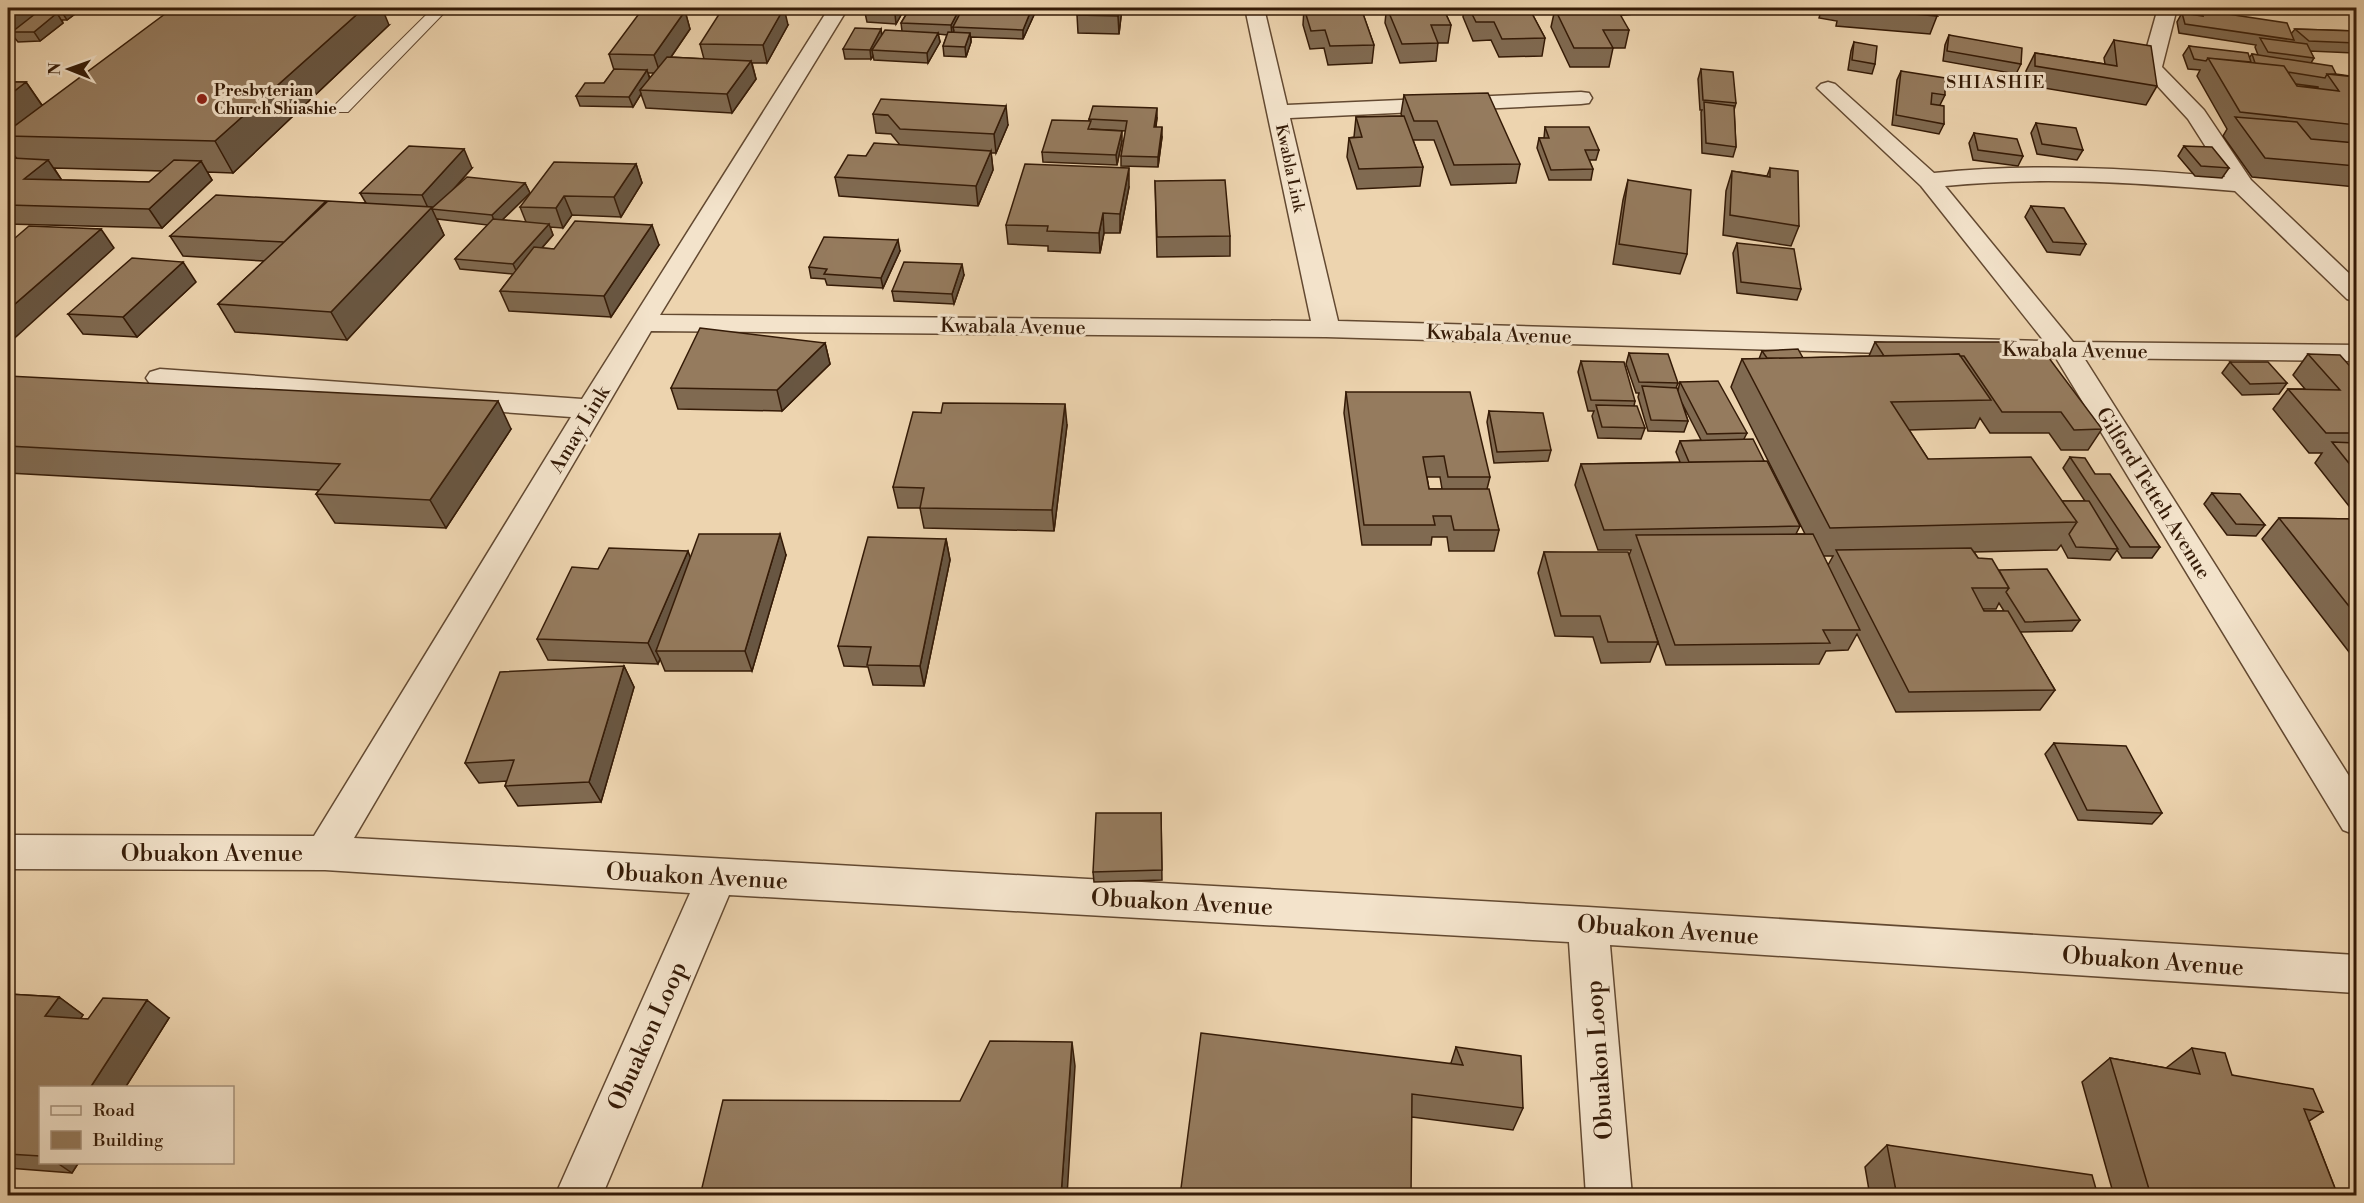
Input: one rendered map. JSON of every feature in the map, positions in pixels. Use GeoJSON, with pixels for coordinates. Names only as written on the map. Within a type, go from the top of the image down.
{"type":"FeatureCollection","features":[{"type":"Feature","properties":{"kind":"street","name":"Amay Link"},"geometry":{"type":"LineString","coordinates":[[326,853],[642,323],[838,8]]}},
{"type":"Feature","properties":{"kind":"street","name":"Kwabla Link"},"geometry":{"type":"LineString","coordinates":[[1255,8],[1326,329]]}},
{"type":"Feature","properties":{"kind":"street"},"geometry":{"type":"LineString","coordinates":[[1576,8],[1600,10],[1631,8]]}},
{"type":"Feature","properties":{"kind":"street"},"geometry":{"type":"LineString","coordinates":[[2168,8],[2151,68],[2196,115],[2242,185],[2356,294]]}},
{"type":"Feature","properties":{"kind":"street"},"geometry":{"type":"LineString","coordinates":[[2352,8],[2356,10]]}},
{"type":"Feature","properties":{"kind":"street","name":"Gilford Tetteh Avenue"},"geometry":{"type":"LineString","coordinates":[[1828,88],[1929,181],[2065,350],[2356,819]]}},
{"type":"Feature","properties":{"kind":"street"},"geometry":{"type":"LineString","coordinates":[[1278,112],[1581,98]]}},
{"type":"Feature","properties":{"kind":"street"},"geometry":{"type":"LineString","coordinates":[[1929,181],[1999,174],[2069,172],[2242,185]]}},
{"type":"Feature","properties":{"kind":"street","name":"Kwabala Avenue"},"geometry":{"type":"LineString","coordinates":[[642,323],[1326,329],[2065,350],[2356,353]]}},
{"type":"Feature","properties":{"kind":"street"},"geometry":{"type":"LineString","coordinates":[[160,378],[591,409]]}},
{"type":"Feature","properties":{"kind":"street","name":"Obuakon Avenue"},"geometry":{"type":"LineString","coordinates":[[8,852],[326,853],[1588,925],[2356,974]]}},
{"type":"Feature","properties":{"kind":"street","name":"Obuakon Loop"},"geometry":{"type":"LineString","coordinates":[[578,1196],[717,877]]}},
{"type":"Feature","properties":{"kind":"street","name":"Obuakon Loop"},"geometry":{"type":"LineString","coordinates":[[1588,925],[1609,1196]]}},
{"type":"Feature","properties":{"kind":"lane"},"geometry":{"type":"LineString","coordinates":[[342,108],[436,14],[434,8]]}},
{"type":"Feature","properties":{"kind":"building"},"geometry":{"type":"Polygon","coordinates":[[[45,8],[65,8],[61,11],[41,11],[45,8]]]}},
{"type":"Feature","properties":{"kind":"building"},"geometry":{"type":"Polygon","coordinates":[[[173,8],[364,8],[215,141],[8,136],[8,131],[173,8]]]}},
{"type":"Feature","properties":{"kind":"building"},"geometry":{"type":"Polygon","coordinates":[[[723,8],[784,8],[763,45],[700,44],[723,8]]]}},
{"type":"Feature","properties":{"kind":"building"},"geometry":{"type":"Polygon","coordinates":[[[869,8],[898,8],[895,14],[865,13],[869,8]]]}},
{"type":"Feature","properties":{"kind":"building"},"geometry":{"type":"Polygon","coordinates":[[[910,8],[960,8],[951,25],[901,23],[910,8]]]}},
{"type":"Feature","properties":{"kind":"building"},"geometry":{"type":"Polygon","coordinates":[[[963,8],[1032,8],[1023,30],[953,27],[963,8]]]}},
{"type":"Feature","properties":{"kind":"building"},"geometry":{"type":"Polygon","coordinates":[[[1078,8],[1119,8],[1118,16],[1077,15],[1078,8]]]}},
{"type":"Feature","properties":{"kind":"building"},"geometry":{"type":"Polygon","coordinates":[[[1304,8],[1361,8],[1374,45],[1330,46],[1325,30],[1311,31],[1304,8]]]}},
{"type":"Feature","properties":{"kind":"building"},"geometry":{"type":"Polygon","coordinates":[[[1387,8],[1443,8],[1451,25],[1431,25],[1438,43],[1402,44],[1387,8]]]}},
{"type":"Feature","properties":{"kind":"building"},"geometry":{"type":"Polygon","coordinates":[[[1469,8],[1529,8],[1545,38],[1502,39],[1494,22],[1476,22],[1469,8]]]}},
{"type":"Feature","properties":{"kind":"building"},"geometry":{"type":"Polygon","coordinates":[[[1842,8],[1927,8],[1937,16],[1842,8]]]}},
{"type":"Feature","properties":{"kind":"building"},"geometry":{"type":"Polygon","coordinates":[[[1555,9],[1617,9],[1629,30],[1603,30],[1613,48],[1574,48],[1555,9]]]}},
{"type":"Feature","properties":{"kind":"building"},"geometry":{"type":"Polygon","coordinates":[[[2201,10],[2287,23],[2294,40],[2185,24],[2182,13],[2203,16],[2201,10]]]}},
{"type":"Feature","properties":{"kind":"building"},"geometry":{"type":"Polygon","coordinates":[[[641,11],[685,11],[654,55],[609,54],[641,11]]]}},
{"type":"Feature","properties":{"kind":"building"},"geometry":{"type":"Polygon","coordinates":[[[57,13],[34,32],[12,32],[35,14],[57,13]]]}},
{"type":"Feature","properties":{"kind":"building"},"geometry":{"type":"Polygon","coordinates":[[[855,28],[881,29],[870,50],[843,49],[855,28]]]}},
{"type":"Feature","properties":{"kind":"building"},"geometry":{"type":"Polygon","coordinates":[[[2295,29],[2356,31],[2356,43],[2309,41],[2295,29]]]}},
{"type":"Feature","properties":{"kind":"building"},"geometry":{"type":"Polygon","coordinates":[[[885,30],[938,33],[927,53],[872,50],[885,30]]]}},
{"type":"Feature","properties":{"kind":"building"},"geometry":{"type":"Polygon","coordinates":[[[948,32],[970,33],[965,47],[943,46],[948,32]]]}},
{"type":"Feature","properties":{"kind":"building"},"geometry":{"type":"Polygon","coordinates":[[[1949,35],[2022,48],[2021,64],[1947,51],[1949,35]]]}},
{"type":"Feature","properties":{"kind":"building"},"geometry":{"type":"Polygon","coordinates":[[[2260,38],[2307,44],[2314,58],[2268,52],[2260,38]]]}},
{"type":"Feature","properties":{"kind":"building"},"geometry":{"type":"Polygon","coordinates":[[[2114,40],[2151,46],[2157,86],[2035,66],[2035,53],[2117,66],[2114,40]]]}},
{"type":"Feature","properties":{"kind":"building"},"geometry":{"type":"Polygon","coordinates":[[[1854,42],[1877,46],[1875,64],[1852,60],[1854,42]]]}},
{"type":"Feature","properties":{"kind":"building"},"geometry":{"type":"Polygon","coordinates":[[[2189,46],[2248,53],[2251,62],[2194,59],[2189,46]]]}},
{"type":"Feature","properties":{"kind":"building"},"geometry":{"type":"Polygon","coordinates":[[[2252,54],[2332,66],[2336,74],[2327,74],[2325,78],[2288,72],[2284,66],[2255,63],[2252,54]]]}},
{"type":"Feature","properties":{"kind":"building"},"geometry":{"type":"Polygon","coordinates":[[[667,57],[751,61],[727,94],[640,90],[667,57]]]}},
{"type":"Feature","properties":{"kind":"building"},"geometry":{"type":"Polygon","coordinates":[[[2208,58],[2284,66],[2297,86],[2339,91],[2327,74],[2356,77],[2356,125],[2240,112],[2208,58]]]}},
{"type":"Feature","properties":{"kind":"building"},"geometry":{"type":"Polygon","coordinates":[[[614,69],[647,70],[629,97],[576,96],[585,83],[604,83],[614,69]]]}},
{"type":"Feature","properties":{"kind":"building"},"geometry":{"type":"Polygon","coordinates":[[[1701,69],[1733,72],[1736,103],[1703,100],[1701,69]]]}},
{"type":"Feature","properties":{"kind":"building"},"geometry":{"type":"Polygon","coordinates":[[[1901,71],[1945,78],[1945,95],[1932,93],[1931,104],[1944,106],[1944,124],[1896,115],[1901,71]]]}},
{"type":"Feature","properties":{"kind":"building"},"geometry":{"type":"Polygon","coordinates":[[[8,79],[10,82],[26,82],[8,96],[8,79]]]}},
{"type":"Feature","properties":{"kind":"building"},"geometry":{"type":"Polygon","coordinates":[[[1488,93],[1520,164],[1454,165],[1437,121],[1414,121],[1404,95],[1488,93]]]}},
{"type":"Feature","properties":{"kind":"building"},"geometry":{"type":"Polygon","coordinates":[[[881,99],[1006,106],[994,134],[900,129],[888,115],[873,114],[881,99]]]}},
{"type":"Feature","properties":{"kind":"building"},"geometry":{"type":"Polygon","coordinates":[[[1704,102],[1734,106],[1736,147],[1706,143],[1704,102]]]}},
{"type":"Feature","properties":{"kind":"building"},"geometry":{"type":"Polygon","coordinates":[[[1093,106],[1157,108],[1154,127],[1162,127],[1158,157],[1121,156],[1127,121],[1089,119],[1093,106]]]}},
{"type":"Feature","properties":{"kind":"building"},"geometry":{"type":"Polygon","coordinates":[[[1404,116],[1423,167],[1359,169],[1349,138],[1362,137],[1356,117],[1404,116]]]}},
{"type":"Feature","properties":{"kind":"building"},"geometry":{"type":"Polygon","coordinates":[[[2235,117],[2297,122],[2311,139],[2356,143],[2356,166],[2265,158],[2235,117]]]}},
{"type":"Feature","properties":{"kind":"building"},"geometry":{"type":"Polygon","coordinates":[[[1052,120],[1091,121],[1088,129],[1122,131],[1116,155],[1042,152],[1052,120]]]}},
{"type":"Feature","properties":{"kind":"building"},"geometry":{"type":"Polygon","coordinates":[[[2036,123],[2076,128],[2083,150],[2042,144],[2036,123]]]}},
{"type":"Feature","properties":{"kind":"building"},"geometry":{"type":"Polygon","coordinates":[[[1545,127],[1589,127],[1599,150],[1585,150],[1593,169],[1551,170],[1539,138],[1549,138],[1545,127]]]}},
{"type":"Feature","properties":{"kind":"building"},"geometry":{"type":"Polygon","coordinates":[[[1974,133],[2017,139],[2023,156],[1978,150],[1974,133]]]}},
{"type":"Feature","properties":{"kind":"building"},"geometry":{"type":"Polygon","coordinates":[[[874,143],[991,151],[976,186],[835,177],[848,155],[866,156],[874,143]]]}},
{"type":"Feature","properties":{"kind":"building"},"geometry":{"type":"Polygon","coordinates":[[[409,146],[464,149],[422,195],[360,193],[409,146]]]}},
{"type":"Feature","properties":{"kind":"building"},"geometry":{"type":"Polygon","coordinates":[[[2184,146],[2212,147],[2229,168],[2201,166],[2184,146]]]}},
{"type":"Feature","properties":{"kind":"building"},"geometry":{"type":"Polygon","coordinates":[[[12,158],[48,160],[24,179],[149,182],[174,160],[201,161],[149,209],[8,205],[8,162],[12,158]]]}},
{"type":"Feature","properties":{"kind":"building"},"geometry":{"type":"Polygon","coordinates":[[[554,162],[636,164],[614,197],[564,196],[556,208],[520,207],[554,162]]]}},
{"type":"Feature","properties":{"kind":"building"},"geometry":{"type":"Polygon","coordinates":[[[1025,164],[1129,168],[1120,214],[1103,213],[1099,233],[1047,231],[1048,226],[1006,225],[1025,164]]]}},
{"type":"Feature","properties":{"kind":"building"},"geometry":{"type":"Polygon","coordinates":[[[1770,168],[1798,171],[1799,226],[1730,215],[1732,171],[1770,177],[1770,168]]]}},
{"type":"Feature","properties":{"kind":"building"},"geometry":{"type":"Polygon","coordinates":[[[467,177],[525,183],[492,215],[431,209],[467,177]]]}},
{"type":"Feature","properties":{"kind":"building"},"geometry":{"type":"Polygon","coordinates":[[[1225,180],[1230,236],[1157,237],[1155,181],[1225,180]]]}},
{"type":"Feature","properties":{"kind":"building"},"geometry":{"type":"Polygon","coordinates":[[[1628,180],[1691,190],[1687,254],[1619,244],[1628,180]]]}},
{"type":"Feature","properties":{"kind":"building"},"geometry":{"type":"Polygon","coordinates":[[[216,195],[326,201],[284,242],[170,236],[216,195]]]}},
{"type":"Feature","properties":{"kind":"building"},"geometry":{"type":"Polygon","coordinates":[[[328,201],[432,207],[331,312],[218,304],[328,201]]]}},
{"type":"Feature","properties":{"kind":"building"},"geometry":{"type":"Polygon","coordinates":[[[2031,206],[2064,208],[2086,244],[2053,242],[2031,206]]]}},
{"type":"Feature","properties":{"kind":"building"},"geometry":{"type":"Polygon","coordinates":[[[493,219],[549,224],[513,264],[455,259],[493,219]]]}},
{"type":"Feature","properties":{"kind":"building"},"geometry":{"type":"Polygon","coordinates":[[[575,221],[652,225],[604,296],[500,291],[534,247],[554,249],[575,221]]]}},
{"type":"Feature","properties":{"kind":"building"},"geometry":{"type":"Polygon","coordinates":[[[29,226],[101,229],[8,310],[8,244],[29,226]]]}},
{"type":"Feature","properties":{"kind":"building"},"geometry":{"type":"Polygon","coordinates":[[[824,237],[898,240],[881,278],[824,274],[827,269],[809,267],[824,237]]]}},
{"type":"Feature","properties":{"kind":"building"},"geometry":{"type":"Polygon","coordinates":[[[1737,243],[1794,249],[1801,289],[1741,282],[1737,243]]]}},
{"type":"Feature","properties":{"kind":"building"},"geometry":{"type":"Polygon","coordinates":[[[132,258],[183,262],[123,317],[68,314],[132,258]]]}},
{"type":"Feature","properties":{"kind":"building"},"geometry":{"type":"Polygon","coordinates":[[[904,262],[962,264],[952,294],[892,291],[904,262]]]}},
{"type":"Feature","properties":{"kind":"building"},"geometry":{"type":"Polygon","coordinates":[[[700,328],[825,343],[777,390],[671,388],[700,328]]]}},
{"type":"Feature","properties":{"kind":"building"},"geometry":{"type":"Polygon","coordinates":[[[1875,342],[2005,342],[2006,350],[2043,350],[2102,429],[2074,430],[2061,412],[2002,412],[1964,356],[1959,354],[1884,356],[1875,342]]]}},
{"type":"Feature","properties":{"kind":"building"},"geometry":{"type":"Polygon","coordinates":[[[1798,349],[1803,358],[1767,358],[1762,351],[1798,349]]]}},
{"type":"Feature","properties":{"kind":"building"},"geometry":{"type":"Polygon","coordinates":[[[1629,353],[1668,354],[1678,383],[1639,382],[1629,353]]]}},
{"type":"Feature","properties":{"kind":"building"},"geometry":{"type":"Polygon","coordinates":[[[1959,354],[1991,400],[1891,402],[1928,459],[2031,457],[2077,522],[1830,528],[1742,359],[1959,354]]]}},
{"type":"Feature","properties":{"kind":"building"},"geometry":{"type":"Polygon","coordinates":[[[2308,354],[2340,355],[2356,373],[2356,433],[2326,433],[2288,389],[2340,390],[2308,354]]]}},
{"type":"Feature","properties":{"kind":"building"},"geometry":{"type":"Polygon","coordinates":[[[1581,361],[1624,362],[1635,401],[1591,400],[1581,361]]]}},
{"type":"Feature","properties":{"kind":"building"},"geometry":{"type":"Polygon","coordinates":[[[2230,362],[2268,362],[2287,383],[2250,384],[2230,362]]]}},
{"type":"Feature","properties":{"kind":"building"},"geometry":{"type":"Polygon","coordinates":[[[8,376],[498,401],[430,500],[316,494],[340,464],[8,446],[8,376]]]}},
{"type":"Feature","properties":{"kind":"building"},"geometry":{"type":"Polygon","coordinates":[[[1718,381],[1747,433],[1707,434],[1680,382],[1718,381]]]}},
{"type":"Feature","properties":{"kind":"building"},"geometry":{"type":"Polygon","coordinates":[[[1642,386],[1677,388],[1688,421],[1651,420],[1642,386]]]}},
{"type":"Feature","properties":{"kind":"building"},"geometry":{"type":"Polygon","coordinates":[[[1346,392],[1470,392],[1490,477],[1448,477],[1444,456],[1423,457],[1429,489],[1489,489],[1499,530],[1454,530],[1451,516],[1433,516],[1435,525],[1364,525],[1346,392]]]}},
{"type":"Feature","properties":{"kind":"building"},"geometry":{"type":"Polygon","coordinates":[[[943,403],[1065,404],[1052,510],[920,508],[924,488],[893,487],[913,412],[941,413],[943,403]]]}},
{"type":"Feature","properties":{"kind":"building"},"geometry":{"type":"Polygon","coordinates":[[[1596,405],[1637,406],[1645,428],[1602,427],[1596,405]]]}},
{"type":"Feature","properties":{"kind":"building"},"geometry":{"type":"Polygon","coordinates":[[[1489,411],[1543,413],[1551,450],[1497,452],[1489,411]]]}},
{"type":"Feature","properties":{"kind":"building"},"geometry":{"type":"Polygon","coordinates":[[[1753,439],[1764,461],[1689,462],[1680,441],[1753,439]]]}},
{"type":"Feature","properties":{"kind":"building"},"geometry":{"type":"Polygon","coordinates":[[[2332,442],[2356,443],[2356,472],[2332,442]]]}},
{"type":"Feature","properties":{"kind":"building"},"geometry":{"type":"Polygon","coordinates":[[[2070,457],[2085,458],[2095,474],[2110,474],[2160,547],[2130,547],[2070,457]]]}},
{"type":"Feature","properties":{"kind":"building"},"geometry":{"type":"Polygon","coordinates":[[[1767,461],[1800,526],[1604,530],[1581,464],[1767,461]]]}},
{"type":"Feature","properties":{"kind":"building"},"geometry":{"type":"Polygon","coordinates":[[[2212,493],[2240,494],[2265,525],[2236,524],[2212,493]]]}},
{"type":"Feature","properties":{"kind":"building"},"geometry":{"type":"Polygon","coordinates":[[[2062,501],[2089,501],[2118,549],[2076,547],[2069,534],[2077,522],[2062,501]]]}},
{"type":"Feature","properties":{"kind":"building"},"geometry":{"type":"Polygon","coordinates":[[[2279,518],[2356,519],[2356,615],[2279,518]]]}},
{"type":"Feature","properties":{"kind":"building"},"geometry":{"type":"Polygon","coordinates":[[[699,534],[780,534],[745,651],[656,651],[699,534]]]}},
{"type":"Feature","properties":{"kind":"building"},"geometry":{"type":"Polygon","coordinates":[[[1813,534],[1860,630],[1823,630],[1830,643],[1675,645],[1636,535],[1813,534]]]}},
{"type":"Feature","properties":{"kind":"building"},"geometry":{"type":"Polygon","coordinates":[[[868,537],[946,539],[920,666],[867,665],[871,647],[838,646],[868,537]]]}},
{"type":"Feature","properties":{"kind":"building"},"geometry":{"type":"Polygon","coordinates":[[[609,548],[688,551],[648,643],[537,639],[572,567],[598,569],[609,548]]]}},
{"type":"Feature","properties":{"kind":"building"},"geometry":{"type":"Polygon","coordinates":[[[1971,548],[1978,558],[1992,559],[2009,588],[1972,588],[1984,611],[2008,611],[2055,690],[1909,692],[1836,550],[1971,548]]]}},
{"type":"Feature","properties":{"kind":"building"},"geometry":{"type":"Polygon","coordinates":[[[1544,552],[1628,552],[1658,642],[1608,642],[1600,616],[1561,616],[1544,552]]]}},
{"type":"Feature","properties":{"kind":"building"},"geometry":{"type":"Polygon","coordinates":[[[2047,569],[2080,620],[2025,622],[2006,592],[2009,588],[1999,570],[2047,569]]]}},
{"type":"Feature","properties":{"kind":"building"},"geometry":{"type":"Polygon","coordinates":[[[624,666],[589,782],[505,786],[514,760],[465,763],[500,672],[624,666]]]}},
{"type":"Feature","properties":{"kind":"building"},"geometry":{"type":"Polygon","coordinates":[[[2054,743],[2126,746],[2162,813],[2087,810],[2054,743]]]}},
{"type":"Feature","properties":{"kind":"building"},"geometry":{"type":"Polygon","coordinates":[[[1096,813],[1161,813],[1162,870],[1093,872],[1096,813]]]}},
{"type":"Feature","properties":{"kind":"building"},"geometry":{"type":"Polygon","coordinates":[[[8,994],[59,997],[45,1016],[88,1019],[103,998],[147,1000],[91,1086],[39,1086],[39,1156],[8,1154],[8,994]]]}},
{"type":"Feature","properties":{"kind":"building"},"geometry":{"type":"Polygon","coordinates":[[[1201,1033],[1463,1065],[1456,1047],[1521,1056],[1523,1108],[1412,1094],[1411,1196],[1180,1196],[1201,1033]]]}},
{"type":"Feature","properties":{"kind":"building"},"geometry":{"type":"Polygon","coordinates":[[[990,1041],[1072,1042],[1061,1196],[700,1196],[723,1100],[960,1101],[990,1041]]]}},
{"type":"Feature","properties":{"kind":"building"},"geometry":{"type":"Polygon","coordinates":[[[2192,1048],[2225,1053],[2232,1075],[2313,1089],[2323,1112],[2304,1109],[2338,1196],[2151,1196],[2110,1058],[2200,1074],[2192,1048]]]}},
{"type":"Feature","properties":{"kind":"building"},"geometry":{"type":"Polygon","coordinates":[[[1887,1145],[2092,1175],[2098,1196],[1897,1196],[1887,1145]]]}},
{"type":"Feature","properties":{"kind":"place","name":"Presbyterian Church Shiashie"},"geometry":{"type":"Point","coordinates":[202,99]}},
{"type":"Feature","properties":{"kind":"district","name":"SHIASHIE"},"geometry":{"type":"Point","coordinates":[1996,82]}}]}
